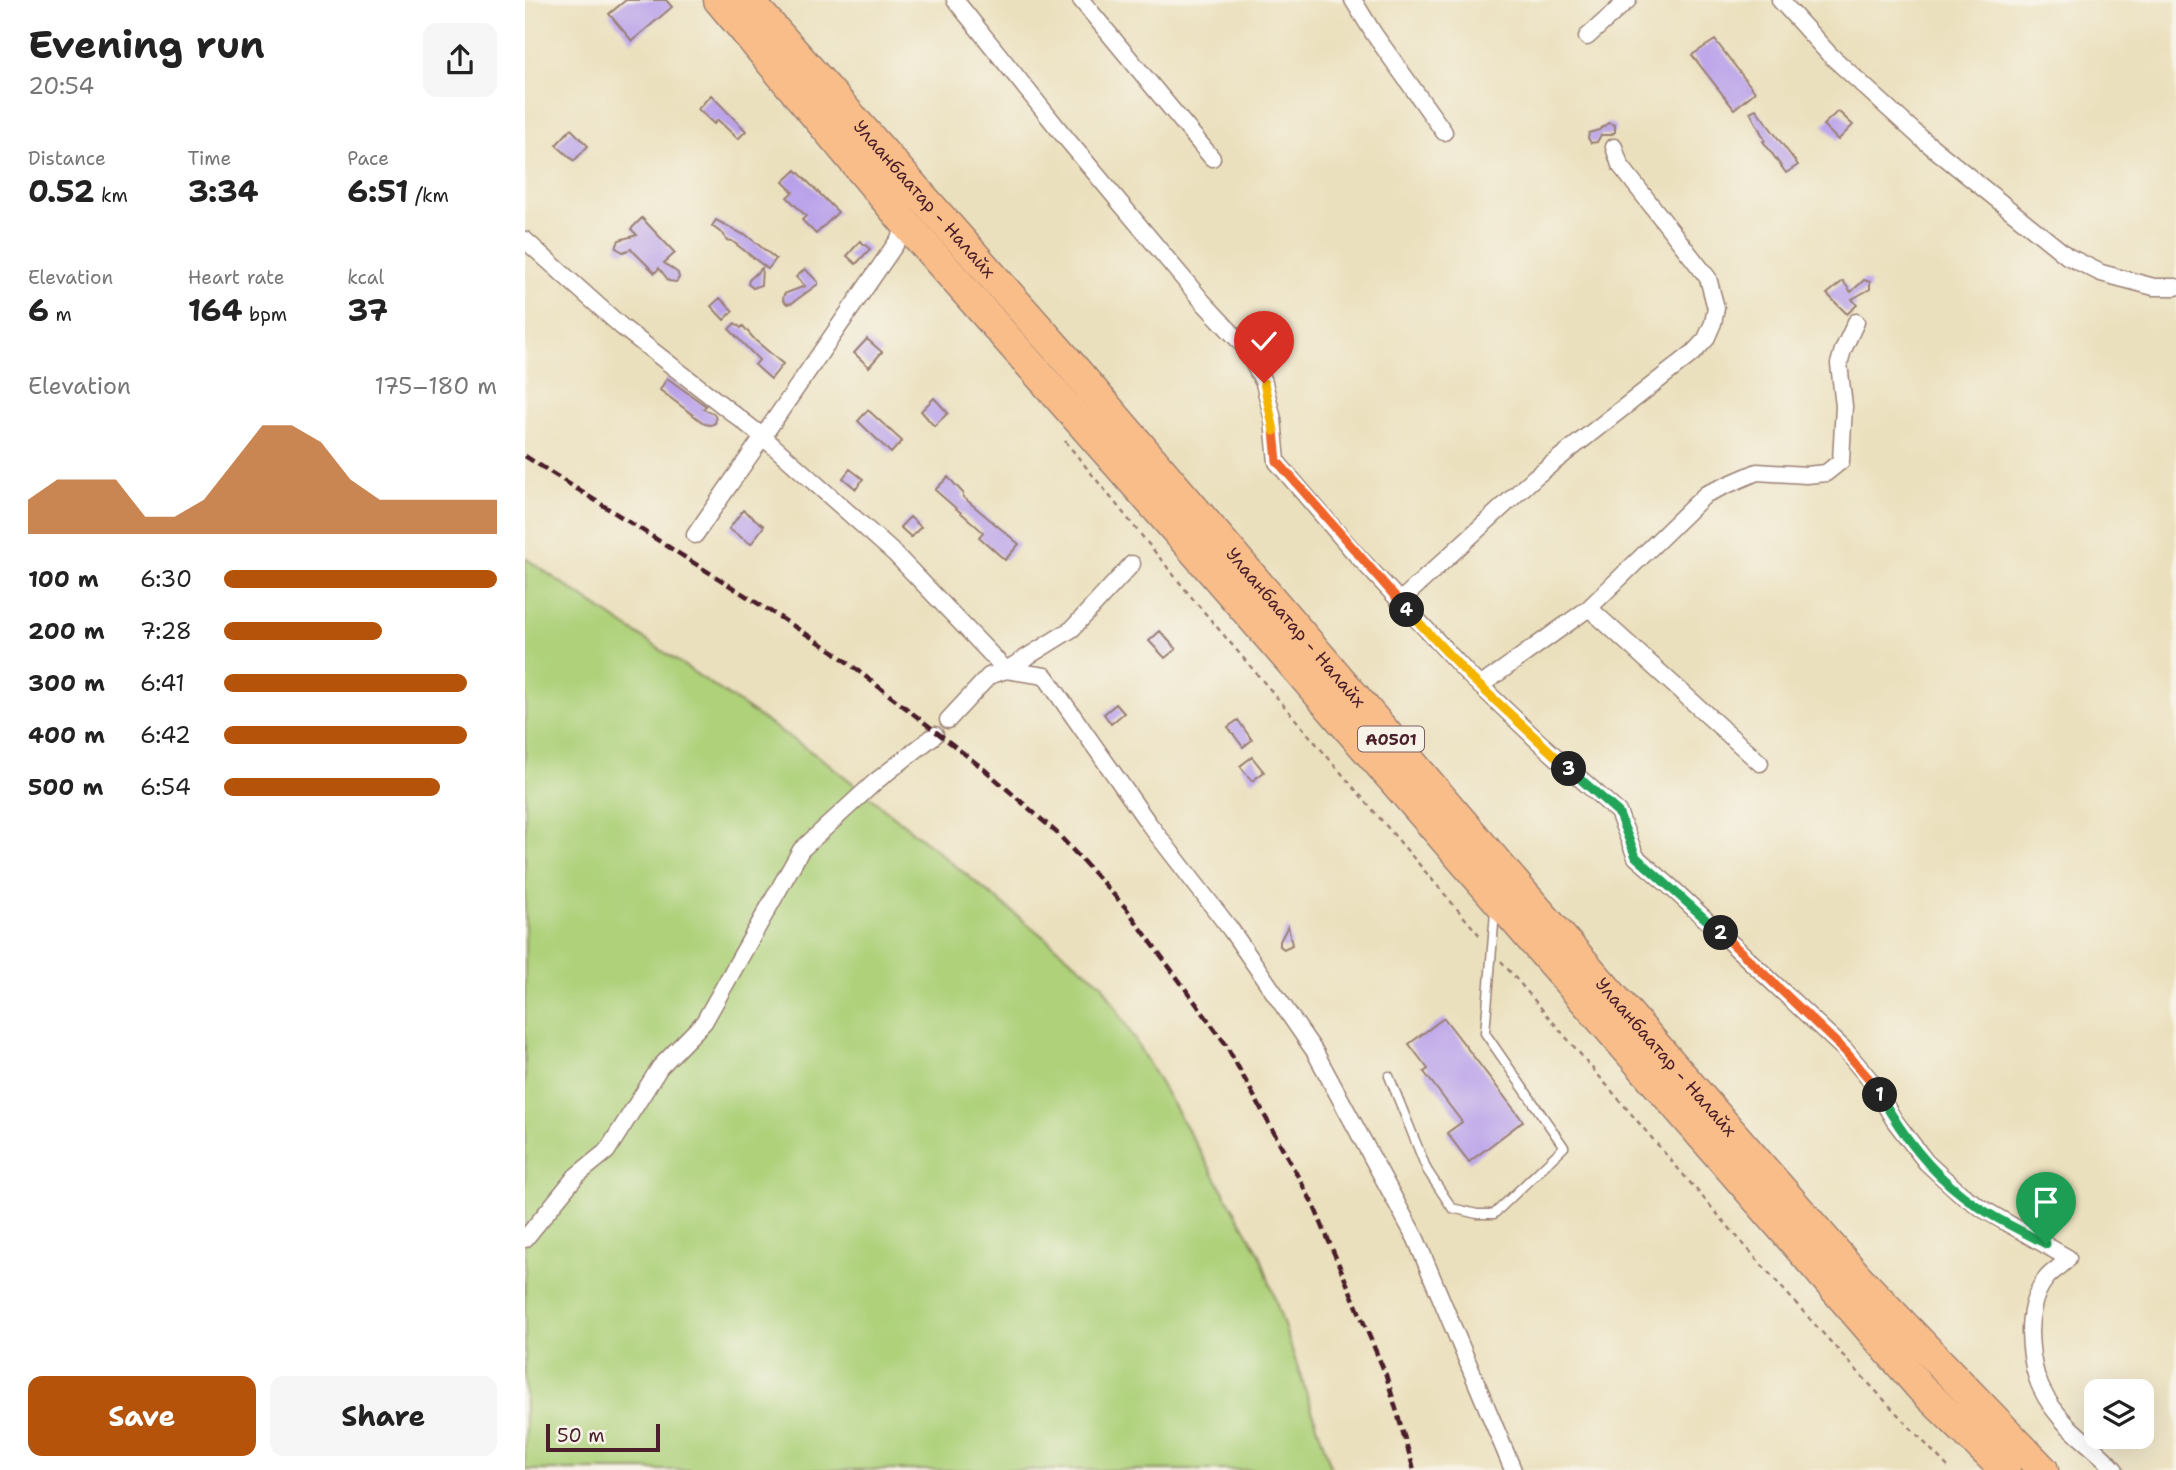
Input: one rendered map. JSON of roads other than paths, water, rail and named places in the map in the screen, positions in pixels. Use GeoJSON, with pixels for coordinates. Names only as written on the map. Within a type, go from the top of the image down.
{"type":"FeatureCollection","features":[{"type":"Feature","properties":{"kind":"highway","name":"Улаанбаатар - Налайх"},"geometry":{"type":"LineString","coordinates":[[719,0],[908,226],[1921,1388],[2005,1470]]}},
{"type":"Feature","properties":{"kind":"highway","name":"Улаанбаатар - Налайх"},"geometry":{"type":"LineString","coordinates":[[748,0],[1058,350],[1860,1280],[2043,1470]]}},
{"type":"Feature","properties":{"kind":"street"},"geometry":{"type":"LineString","coordinates":[[955,0],[1060,131],[1203,302],[1244,346],[1264,383],[1273,418],[1277,461],[1399,602],[1480,686],[1618,812],[1636,857],[1845,1051],[1871,1081],[1894,1120],[1926,1162],[1961,1194],[1983,1209],[2068,1258],[2045,1279],[2036,1295],[2030,1321],[2031,1360],[2040,1388],[2060,1418],[2115,1470]]}},
{"type":"Feature","properties":{"kind":"street"},"geometry":{"type":"LineString","coordinates":[[1081,0],[1212,158]]}},
{"type":"Feature","properties":{"kind":"street"},"geometry":{"type":"LineString","coordinates":[[1353,0],[1444,132]]}},
{"type":"Feature","properties":{"kind":"street"},"geometry":{"type":"LineString","coordinates":[[1587,37],[1628,0]]}},
{"type":"Feature","properties":{"kind":"street"},"geometry":{"type":"LineString","coordinates":[[1780,0],[1829,54],[1921,138],[2067,256],[2101,273],[2154,287],[2176,287]]}},
{"type":"Feature","properties":{"kind":"street"},"geometry":{"type":"LineString","coordinates":[[1399,602],[1535,477],[1693,353],[1706,339],[1716,309],[1708,278],[1620,165],[1614,147]]}},
{"type":"Feature","properties":{"kind":"street"},"geometry":{"type":"LineString","coordinates":[[695,535],[908,226]]}},
{"type":"Feature","properties":{"kind":"street"},"geometry":{"type":"LineString","coordinates":[[525,240],[622,327],[762,436],[895,554],[1006,670],[1045,676],[1149,824],[1231,930],[1315,1052],[1416,1239],[1513,1470]]}},
{"type":"Feature","properties":{"kind":"street"},"geometry":{"type":"LineString","coordinates":[[1480,686],[1589,608],[1706,494],[1757,472],[1806,475],[1826,473],[1841,461],[1844,406],[1839,364],[1856,322]]}},
{"type":"Feature","properties":{"kind":"street"},"geometry":{"type":"LineString","coordinates":[[948,720],[989,676],[1006,670],[1072,629],[1132,564]]}},
{"type":"Feature","properties":{"kind":"street"},"geometry":{"type":"LineString","coordinates":[[1589,608],[1760,763]]}},
{"type":"Feature","properties":{"kind":"street"},"geometry":{"type":"LineString","coordinates":[[525,1239],[576,1176],[607,1151],[660,1067],[704,1022],[801,850],[875,782],[935,735]]}},
{"type":"Feature","properties":{"kind":"lane"},"geometry":{"type":"LineString","coordinates":[[1389,1076],[1427,1170],[1452,1208],[1477,1214],[1494,1214],[1564,1147],[1485,1033],[1494,952],[1496,898]]}},
{"type":"Feature","properties":{"kind":"railway"},"geometry":{"type":"LineString","coordinates":[[525,456],[833,651],[985,770],[1057,833],[1126,908],[1225,1043],[1313,1204],[1386,1375],[1414,1470]]}}]}
